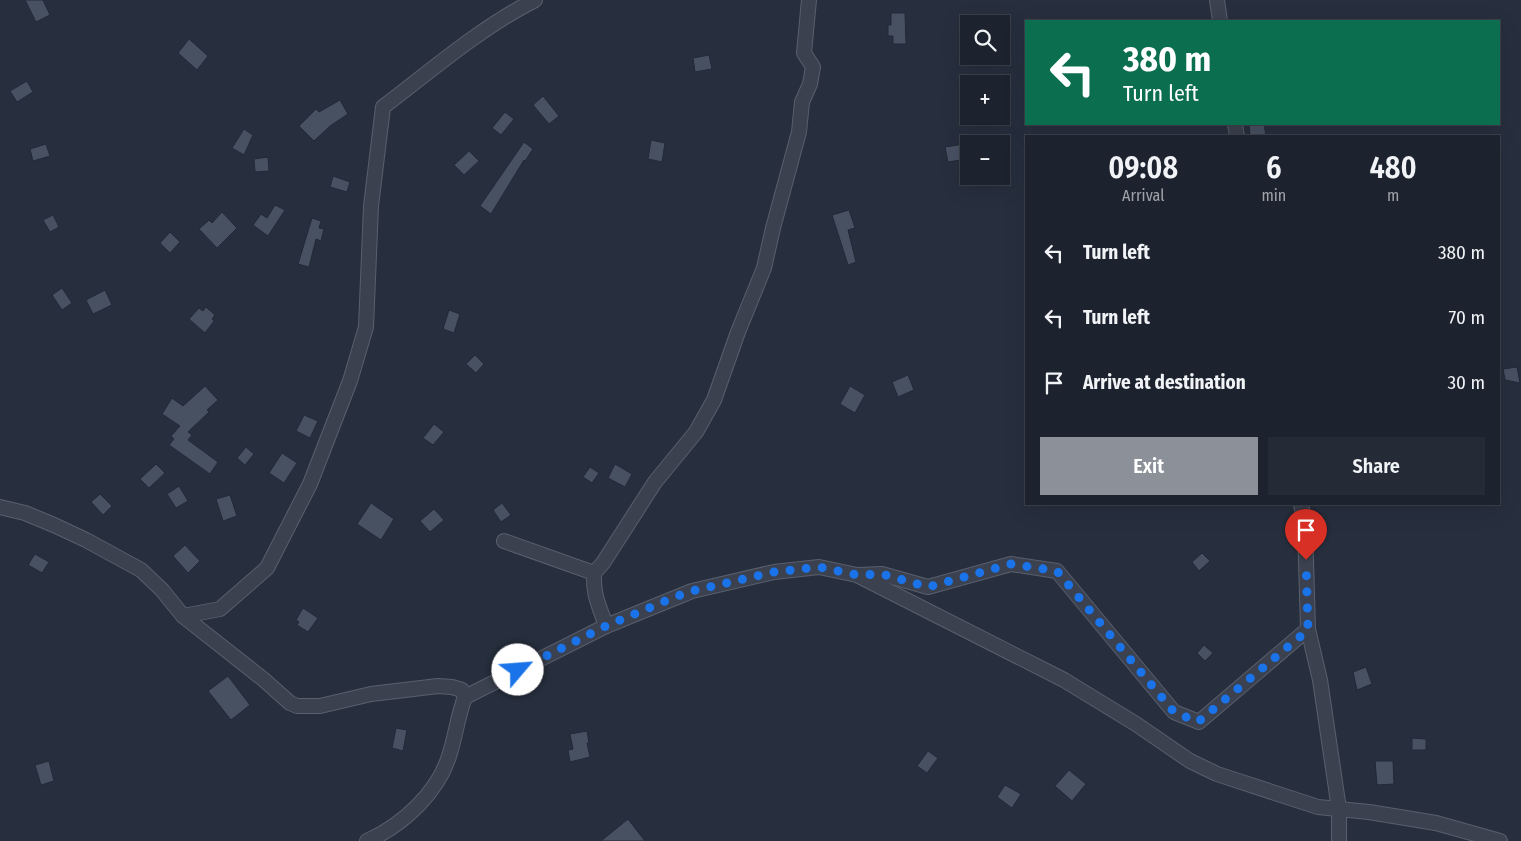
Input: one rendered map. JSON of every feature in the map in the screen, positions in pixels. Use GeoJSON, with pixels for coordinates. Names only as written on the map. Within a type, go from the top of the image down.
{"type":"FeatureCollection","features":[{"type":"Feature","properties":{"kind":"street"},"geometry":{"type":"LineString","coordinates":[[183,616],[220,609],[267,568],[310,484],[350,381],[366,327],[371,206],[383,107],[478,35],[534,0]]}},
{"type":"Feature","properties":{"kind":"street"},"geometry":{"type":"LineString","coordinates":[[606,626],[595,596],[594,573],[603,563],[655,482],[696,432],[714,400],[738,332],[764,268],[799,132],[802,102],[810,84],[813,67],[804,53],[809,0]]}},
{"type":"Feature","properties":{"kind":"street"},"geometry":{"type":"LineString","coordinates":[[1217,0],[1220,20]]}},
{"type":"Feature","properties":{"kind":"street"},"geometry":{"type":"LineString","coordinates":[[1301,505],[1305,526],[1308,630],[1320,680],[1339,809],[1339,841]]}},
{"type":"Feature","properties":{"kind":"street"},"geometry":{"type":"LineString","coordinates":[[0,507],[25,513],[62,529],[141,570],[162,590],[183,616],[263,679],[290,703],[297,706],[320,706],[372,694],[438,686],[462,690],[464,696],[450,754],[442,773],[428,794],[398,824],[366,841]]}},
{"type":"Feature","properties":{"kind":"street"},"geometry":{"type":"LineString","coordinates":[[504,541],[594,573]]}},
{"type":"Feature","properties":{"kind":"street"},"geometry":{"type":"LineString","coordinates":[[464,696],[606,626],[692,591],[774,572],[819,567],[857,575],[882,574],[928,587],[1011,564],[1057,571],[1174,712],[1198,722],[1308,630]]}},
{"type":"Feature","properties":{"kind":"street"},"geometry":{"type":"LineString","coordinates":[[857,575],[1064,680],[1136,724],[1190,761],[1217,774],[1290,796],[1318,807],[1369,812],[1436,824],[1500,841]]}},
{"type":"Feature","properties":{"kind":"building"},"geometry":{"type":"Polygon","coordinates":[[[25,0],[43,0],[50,15],[36,22],[25,0]]]}},
{"type":"Feature","properties":{"kind":"building"},"geometry":{"type":"Polygon","coordinates":[[[891,13],[905,13],[906,44],[893,44],[893,36],[888,36],[888,25],[891,25],[891,13]]]}},
{"type":"Feature","properties":{"kind":"building"},"geometry":{"type":"Polygon","coordinates":[[[189,39],[208,56],[197,70],[178,53],[189,39]]]}},
{"type":"Feature","properties":{"kind":"building"},"geometry":{"type":"Polygon","coordinates":[[[709,55],[712,69],[695,72],[693,58],[709,55]]]}},
{"type":"Feature","properties":{"kind":"building"},"geometry":{"type":"Polygon","coordinates":[[[27,81],[33,92],[17,102],[10,91],[27,81]]]}},
{"type":"Feature","properties":{"kind":"building"},"geometry":{"type":"Polygon","coordinates":[[[543,96],[559,116],[549,124],[533,105],[543,96]]]}},
{"type":"Feature","properties":{"kind":"building"},"geometry":{"type":"Polygon","coordinates":[[[340,100],[348,114],[330,126],[314,141],[299,126],[316,109],[319,112],[340,100]]]}},
{"type":"Feature","properties":{"kind":"building"},"geometry":{"type":"Polygon","coordinates":[[[505,112],[514,119],[501,135],[492,128],[505,112]]]}},
{"type":"Feature","properties":{"kind":"building"},"geometry":{"type":"Polygon","coordinates":[[[1249,125],[1264,125],[1266,135],[1250,135],[1249,125]]]}},
{"type":"Feature","properties":{"kind":"building"},"geometry":{"type":"Polygon","coordinates":[[[244,129],[253,135],[244,155],[232,148],[244,129]]]}},
{"type":"Feature","properties":{"kind":"building"},"geometry":{"type":"Polygon","coordinates":[[[651,140],[665,143],[662,162],[648,159],[651,140]]]}},
{"type":"Feature","properties":{"kind":"building"},"geometry":{"type":"Polygon","coordinates":[[[524,142],[533,149],[524,160],[491,214],[480,206],[524,142]]]}},
{"type":"Feature","properties":{"kind":"building"},"geometry":{"type":"Polygon","coordinates":[[[46,144],[50,156],[33,161],[30,149],[46,144]]]}},
{"type":"Feature","properties":{"kind":"building"},"geometry":{"type":"Polygon","coordinates":[[[960,145],[960,160],[948,162],[945,147],[960,145]]]}},
{"type":"Feature","properties":{"kind":"building"},"geometry":{"type":"Polygon","coordinates":[[[469,151],[479,161],[464,175],[454,165],[469,151]]]}},
{"type":"Feature","properties":{"kind":"building"},"geometry":{"type":"Polygon","coordinates":[[[268,157],[269,171],[255,172],[254,159],[268,157]]]}},
{"type":"Feature","properties":{"kind":"building"},"geometry":{"type":"Polygon","coordinates":[[[333,176],[350,182],[347,192],[330,187],[333,176]]]}},
{"type":"Feature","properties":{"kind":"building"},"geometry":{"type":"Polygon","coordinates":[[[275,205],[285,210],[268,236],[253,225],[261,214],[267,218],[275,205]]]}},
{"type":"Feature","properties":{"kind":"building"},"geometry":{"type":"Polygon","coordinates":[[[849,210],[855,228],[848,230],[856,262],[848,265],[832,215],[849,210]]]}},
{"type":"Feature","properties":{"kind":"building"},"geometry":{"type":"Polygon","coordinates":[[[222,212],[237,228],[217,248],[199,229],[209,220],[212,223],[222,212]]]}},
{"type":"Feature","properties":{"kind":"building"},"geometry":{"type":"Polygon","coordinates":[[[53,215],[59,227],[50,232],[43,220],[53,215]]]}},
{"type":"Feature","properties":{"kind":"building"},"geometry":{"type":"Polygon","coordinates":[[[312,218],[321,221],[319,228],[324,229],[321,241],[316,239],[309,267],[298,264],[312,218]]]}},
{"type":"Feature","properties":{"kind":"building"},"geometry":{"type":"Polygon","coordinates":[[[170,232],[180,242],[170,253],[160,243],[170,232]]]}},
{"type":"Feature","properties":{"kind":"building"},"geometry":{"type":"Polygon","coordinates":[[[62,288],[72,303],[62,310],[52,295],[62,288]]]}},
{"type":"Feature","properties":{"kind":"building"},"geometry":{"type":"Polygon","coordinates":[[[105,290],[112,305],[93,314],[86,300],[105,290]]]}},
{"type":"Feature","properties":{"kind":"building"},"geometry":{"type":"Polygon","coordinates":[[[206,307],[215,315],[212,319],[214,321],[205,333],[189,319],[199,308],[203,311],[206,307]]]}},
{"type":"Feature","properties":{"kind":"building"},"geometry":{"type":"Polygon","coordinates":[[[449,310],[460,314],[454,333],[443,329],[449,310]]]}},
{"type":"Feature","properties":{"kind":"building"},"geometry":{"type":"Polygon","coordinates":[[[475,355],[484,364],[476,373],[466,364],[475,355]]]}},
{"type":"Feature","properties":{"kind":"building"},"geometry":{"type":"Polygon","coordinates":[[[1517,367],[1520,383],[1505,380],[1503,369],[1517,367]]]}},
{"type":"Feature","properties":{"kind":"building"},"geometry":{"type":"Polygon","coordinates":[[[908,375],[914,390],[898,397],[892,382],[908,375]]]}},
{"type":"Feature","properties":{"kind":"building"},"geometry":{"type":"Polygon","coordinates":[[[205,386],[218,400],[207,410],[209,412],[188,432],[192,435],[188,440],[218,462],[210,474],[169,445],[174,439],[171,436],[180,426],[162,414],[172,398],[183,406],[205,386]]]}},
{"type":"Feature","properties":{"kind":"building"},"geometry":{"type":"Polygon","coordinates":[[[850,386],[865,395],[855,413],[840,404],[850,386]]]}},
{"type":"Feature","properties":{"kind":"building"},"geometry":{"type":"Polygon","coordinates":[[[304,415],[318,421],[310,438],[296,431],[304,415]]]}},
{"type":"Feature","properties":{"kind":"building"},"geometry":{"type":"Polygon","coordinates":[[[434,424],[444,432],[433,445],[423,438],[434,424]]]}},
{"type":"Feature","properties":{"kind":"building"},"geometry":{"type":"Polygon","coordinates":[[[246,447],[254,454],[245,465],[237,458],[246,447]]]}},
{"type":"Feature","properties":{"kind":"building"},"geometry":{"type":"Polygon","coordinates":[[[282,453],[297,463],[284,483],[269,473],[282,453]]]}},
{"type":"Feature","properties":{"kind":"building"},"geometry":{"type":"Polygon","coordinates":[[[156,464],[165,473],[149,488],[140,479],[156,464]]]}},
{"type":"Feature","properties":{"kind":"building"},"geometry":{"type":"Polygon","coordinates":[[[615,464],[632,474],[625,487],[608,478],[615,464]]]}},
{"type":"Feature","properties":{"kind":"building"},"geometry":{"type":"Polygon","coordinates":[[[590,467],[599,473],[592,483],[583,477],[590,467]]]}},
{"type":"Feature","properties":{"kind":"building"},"geometry":{"type":"Polygon","coordinates":[[[179,486],[188,501],[176,508],[167,494],[179,486]]]}},
{"type":"Feature","properties":{"kind":"building"},"geometry":{"type":"Polygon","coordinates":[[[100,494],[112,506],[103,515],[91,502],[100,494]]]}},
{"type":"Feature","properties":{"kind":"building"},"geometry":{"type":"Polygon","coordinates":[[[230,495],[237,516],[223,521],[216,499],[230,495]]]}},
{"type":"Feature","properties":{"kind":"building"},"geometry":{"type":"Polygon","coordinates":[[[371,503],[394,519],[381,540],[357,524],[371,503]]]}},
{"type":"Feature","properties":{"kind":"building"},"geometry":{"type":"Polygon","coordinates":[[[502,503],[511,515],[501,522],[493,510],[502,503]]]}},
{"type":"Feature","properties":{"kind":"building"},"geometry":{"type":"Polygon","coordinates":[[[434,509],[444,520],[430,532],[420,521],[434,509]]]}},
{"type":"Feature","properties":{"kind":"building"},"geometry":{"type":"Polygon","coordinates":[[[185,545],[200,561],[188,573],[173,556],[185,545]]]}},
{"type":"Feature","properties":{"kind":"building"},"geometry":{"type":"Polygon","coordinates":[[[1202,553],[1210,561],[1199,571],[1192,562],[1202,553]]]}},
{"type":"Feature","properties":{"kind":"building"},"geometry":{"type":"Polygon","coordinates":[[[35,554],[49,562],[42,573],[28,565],[35,554]]]}},
{"type":"Feature","properties":{"kind":"building"},"geometry":{"type":"Polygon","coordinates":[[[303,608],[318,618],[308,632],[297,625],[299,622],[296,620],[303,608]]]}},
{"type":"Feature","properties":{"kind":"building"},"geometry":{"type":"Polygon","coordinates":[[[1204,645],[1213,653],[1205,661],[1197,653],[1204,645]]]}},
{"type":"Feature","properties":{"kind":"building"},"geometry":{"type":"Polygon","coordinates":[[[1366,667],[1372,684],[1357,690],[1353,672],[1366,667]]]}},
{"type":"Feature","properties":{"kind":"building"},"geometry":{"type":"Polygon","coordinates":[[[228,676],[250,705],[231,720],[208,691],[228,676]]]}},
{"type":"Feature","properties":{"kind":"building"},"geometry":{"type":"Polygon","coordinates":[[[396,728],[407,730],[403,751],[392,748],[396,728]]]}},
{"type":"Feature","properties":{"kind":"building"},"geometry":{"type":"Polygon","coordinates":[[[587,731],[590,757],[570,762],[568,750],[573,749],[570,734],[587,731]]]}},
{"type":"Feature","properties":{"kind":"building"},"geometry":{"type":"Polygon","coordinates":[[[1412,738],[1426,739],[1426,750],[1412,750],[1412,738]]]}},
{"type":"Feature","properties":{"kind":"building"},"geometry":{"type":"Polygon","coordinates":[[[928,751],[938,758],[927,773],[917,766],[928,751]]]}},
{"type":"Feature","properties":{"kind":"building"},"geometry":{"type":"Polygon","coordinates":[[[49,761],[54,781],[41,785],[35,765],[49,761]]]}},
{"type":"Feature","properties":{"kind":"building"},"geometry":{"type":"Polygon","coordinates":[[[1375,761],[1393,761],[1394,784],[1377,785],[1375,761]]]}},
{"type":"Feature","properties":{"kind":"building"},"geometry":{"type":"Polygon","coordinates":[[[1069,770],[1086,784],[1072,801],[1055,786],[1069,770]]]}},
{"type":"Feature","properties":{"kind":"building"},"geometry":{"type":"Polygon","coordinates":[[[1005,785],[1021,794],[1012,808],[997,797],[1005,785]]]}},
{"type":"Feature","properties":{"kind":"building"},"geometry":{"type":"Polygon","coordinates":[[[628,819],[645,841],[601,841],[628,819]]]}},
{"type":"Feature","properties":{"kind":"route"},"geometry":{"type":"LineString","coordinates":[[518,670],[606,626],[675,597],[692,591],[774,572],[819,567],[857,575],[882,574],[928,587],[1011,564],[1057,571],[1174,712],[1198,722],[1308,630],[1306,560]]}}]}
